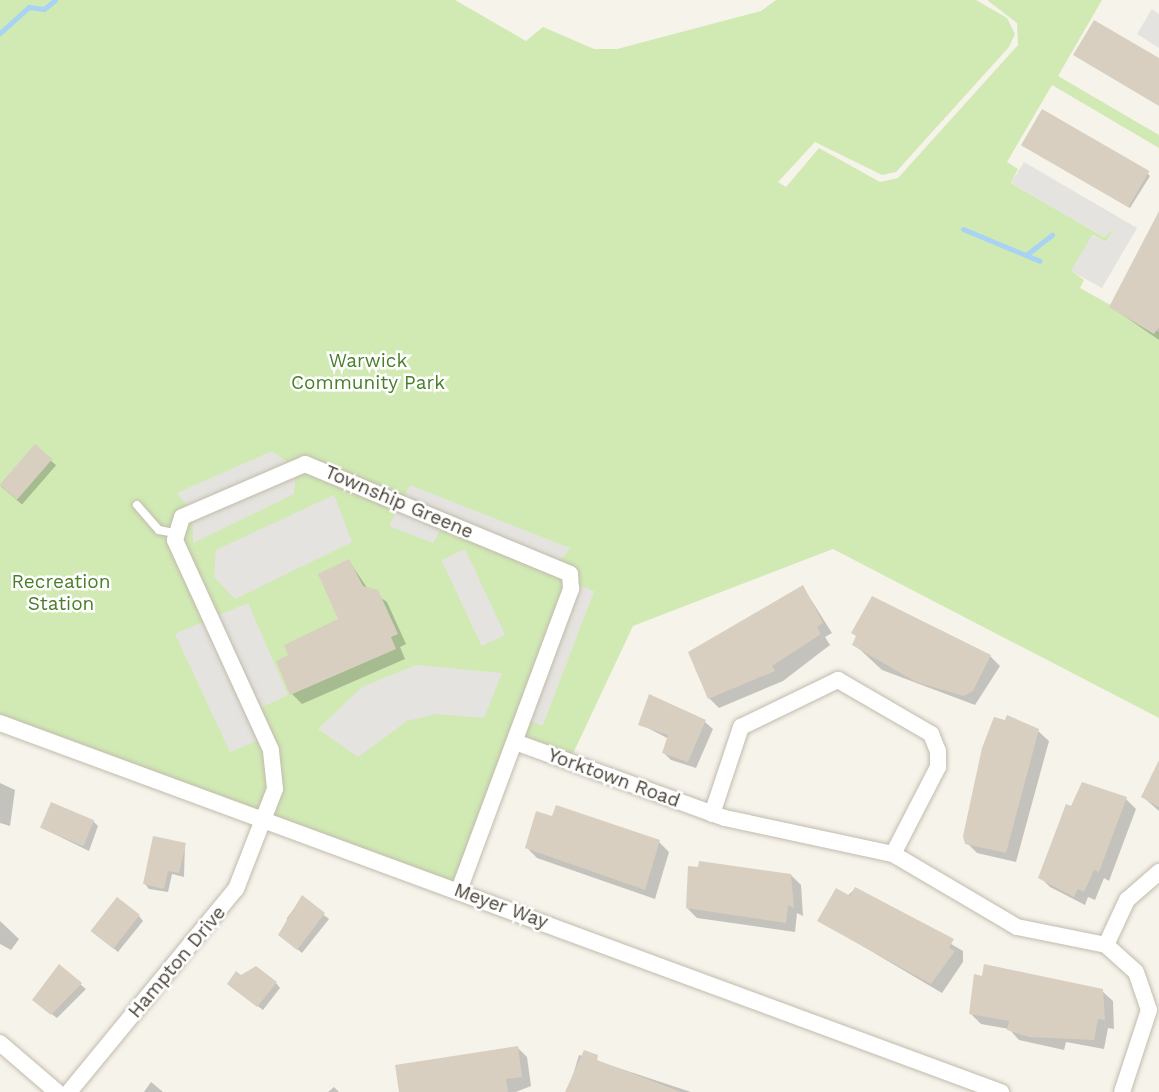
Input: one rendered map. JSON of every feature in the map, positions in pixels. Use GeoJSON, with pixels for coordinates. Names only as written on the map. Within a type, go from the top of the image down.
{"type":"FeatureCollection","features":[{"type":"Feature","properties":{"kind":"street","name":"Township Greene"},"geometry":{"type":"LineString","coordinates":[[175,533],[182,517],[305,464],[570,574],[571,589],[459,890]]}},
{"type":"Feature","properties":{"kind":"street"},"geometry":{"type":"LineString","coordinates":[[175,533],[277,768],[261,818]]}},
{"type":"Feature","properties":{"kind":"street"},"geometry":{"type":"LineString","coordinates":[[718,816],[741,727],[838,680],[931,734],[938,751],[937,767],[893,854]]}},
{"type":"Feature","properties":{"kind":"street","name":"Meyer Way"},"geometry":{"type":"LineString","coordinates":[[0,723],[1001,1092]]}},
{"type":"Feature","properties":{"kind":"street","name":"Yorktown Road"},"geometry":{"type":"LineString","coordinates":[[515,742],[718,816],[893,854],[917,865],[1017,927],[1106,945]]}},
{"type":"Feature","properties":{"kind":"street","name":"Hampton Drive"},"geometry":{"type":"LineString","coordinates":[[69,1092],[230,898],[246,872],[261,818]]}},
{"type":"Feature","properties":{"kind":"street"},"geometry":{"type":"LineString","coordinates":[[1122,1092],[1148,1021],[1153,999],[1128,962],[1106,945],[1127,900],[1159,872]]}},
{"type":"Feature","properties":{"kind":"street"},"geometry":{"type":"LineString","coordinates":[[0,1043],[57,1092]]}},
{"type":"Feature","properties":{"kind":"lane"},"geometry":{"type":"LineString","coordinates":[[137,505],[159,530],[175,533]]}},
{"type":"Feature","properties":{"kind":"green space","name":"Warwick Community Park"},"geometry":{"type":"Polygon","coordinates":[[[0,0],[455,0],[526,41],[543,27],[594,49],[617,49],[761,11],[776,0],[976,0],[1007,18],[1015,34],[1009,47],[896,172],[882,175],[815,142],[778,182],[786,187],[819,148],[880,182],[898,178],[1018,45],[1017,23],[987,0],[1102,0],[1058,76],[1159,135],[1159,148],[1052,85],[1007,162],[1018,169],[1011,183],[1104,237],[1116,226],[1106,242],[1093,235],[1072,271],[1084,280],[1080,288],[1159,332],[1159,718],[833,549],[633,626],[569,762],[516,742],[459,890],[0,723],[0,0]]]}},
{"type":"Feature","properties":{"kind":"shaded area"},"geometry":{"type":"Polygon","coordinates":[[[1152,9],[1159,14],[1159,48],[1137,34],[1152,9]]]}},
{"type":"Feature","properties":{"kind":"shaded area"},"geometry":{"type":"Polygon","coordinates":[[[1024,162],[1137,228],[1102,288],[1071,271],[1092,235],[1106,242],[1116,226],[1104,237],[1011,183],[1024,162]]]}},
{"type":"Feature","properties":{"kind":"shaded area"},"geometry":{"type":"Polygon","coordinates":[[[272,451],[296,468],[294,494],[193,543],[193,513],[177,493],[272,451]]]}},
{"type":"Feature","properties":{"kind":"shaded area"},"geometry":{"type":"Polygon","coordinates":[[[410,485],[570,548],[556,566],[444,523],[433,543],[389,526],[410,485]]]}},
{"type":"Feature","properties":{"kind":"shaded area"},"geometry":{"type":"Polygon","coordinates":[[[334,495],[352,542],[235,599],[214,577],[216,550],[334,495]]]}},
{"type":"Feature","properties":{"kind":"shaded area"},"geometry":{"type":"Polygon","coordinates":[[[465,549],[505,635],[482,646],[441,560],[465,549]]]}},
{"type":"Feature","properties":{"kind":"shaded area"},"geometry":{"type":"Polygon","coordinates":[[[570,582],[594,591],[543,726],[518,716],[570,582]]]}},
{"type":"Feature","properties":{"kind":"shaded area"},"geometry":{"type":"Polygon","coordinates":[[[248,603],[288,695],[254,711],[266,737],[230,752],[175,634],[248,603]]]}},
{"type":"Feature","properties":{"kind":"shaded area"},"geometry":{"type":"Polygon","coordinates":[[[416,665],[502,673],[484,718],[436,714],[407,721],[358,757],[318,729],[362,687],[416,665]]]}},
{"type":"Feature","properties":{"kind":"building"},"geometry":{"type":"Polygon","coordinates":[[[1094,20],[1159,58],[1159,106],[1073,55],[1094,20]]]}},
{"type":"Feature","properties":{"kind":"building"},"geometry":{"type":"Polygon","coordinates":[[[1042,109],[1149,171],[1128,207],[1021,145],[1042,109]]]}},
{"type":"Feature","properties":{"kind":"building"},"geometry":{"type":"Polygon","coordinates":[[[1159,211],[1159,327],[1154,334],[1109,307],[1159,211]]]}},
{"type":"Feature","properties":{"kind":"building"},"geometry":{"type":"Polygon","coordinates":[[[35,444],[52,459],[17,500],[0,484],[35,444]]]}},
{"type":"Feature","properties":{"kind":"building"},"geometry":{"type":"Polygon","coordinates":[[[349,559],[363,586],[378,590],[398,634],[391,637],[396,649],[290,695],[276,661],[288,655],[284,645],[338,619],[318,574],[349,559]]]}},
{"type":"Feature","properties":{"kind":"building"},"geometry":{"type":"Polygon","coordinates":[[[803,585],[823,623],[817,627],[821,634],[772,666],[775,671],[708,699],[688,652],[803,585]]]}},
{"type":"Feature","properties":{"kind":"building"},"geometry":{"type":"Polygon","coordinates":[[[872,596],[991,655],[973,691],[964,696],[916,682],[852,645],[856,636],[851,633],[872,596]]]}},
{"type":"Feature","properties":{"kind":"building"},"geometry":{"type":"Polygon","coordinates":[[[649,694],[706,720],[688,762],[662,753],[668,735],[638,725],[649,694]]]}},
{"type":"Feature","properties":{"kind":"building"},"geometry":{"type":"Polygon","coordinates":[[[1007,715],[1039,729],[1006,853],[965,844],[963,836],[982,748],[994,717],[1005,720],[1007,715]]]}},
{"type":"Feature","properties":{"kind":"building"},"geometry":{"type":"Polygon","coordinates":[[[1159,760],[1159,807],[1141,797],[1159,760]]]}},
{"type":"Feature","properties":{"kind":"building"},"geometry":{"type":"Polygon","coordinates":[[[1082,782],[1127,797],[1099,872],[1094,870],[1084,892],[1078,889],[1074,897],[1038,878],[1066,804],[1071,806],[1082,782]]]}},
{"type":"Feature","properties":{"kind":"building"},"geometry":{"type":"Polygon","coordinates":[[[51,802],[94,820],[83,846],[40,828],[51,802]]]}},
{"type":"Feature","properties":{"kind":"building"},"geometry":{"type":"Polygon","coordinates":[[[556,805],[660,840],[645,890],[525,848],[536,811],[552,816],[556,805]]]}},
{"type":"Feature","properties":{"kind":"building"},"geometry":{"type":"Polygon","coordinates":[[[153,836],[186,843],[179,873],[168,871],[164,889],[143,884],[153,836]]]}},
{"type":"Feature","properties":{"kind":"building"},"geometry":{"type":"Polygon","coordinates":[[[699,861],[791,874],[794,908],[788,905],[786,923],[686,908],[688,866],[698,867],[699,861]]]}},
{"type":"Feature","properties":{"kind":"building"},"geometry":{"type":"Polygon","coordinates":[[[855,887],[954,939],[949,948],[955,951],[931,984],[817,921],[836,888],[850,896],[855,887]]]}},
{"type":"Feature","properties":{"kind":"building"},"geometry":{"type":"Polygon","coordinates":[[[302,895],[325,913],[297,950],[278,935],[302,895]]]}},
{"type":"Feature","properties":{"kind":"building"},"geometry":{"type":"Polygon","coordinates":[[[117,897],[140,915],[113,949],[91,931],[117,897]]]}},
{"type":"Feature","properties":{"kind":"building"},"geometry":{"type":"Polygon","coordinates":[[[59,964],[82,983],[51,1015],[32,1000],[59,964]]]}},
{"type":"Feature","properties":{"kind":"building"},"geometry":{"type":"Polygon","coordinates":[[[984,964],[1103,989],[1105,1020],[1098,1019],[1094,1040],[1029,1037],[1007,1030],[1009,1021],[969,1014],[974,974],[982,976],[984,964]]]}},
{"type":"Feature","properties":{"kind":"building"},"geometry":{"type":"Polygon","coordinates":[[[256,966],[277,982],[257,1007],[227,984],[236,971],[241,975],[256,966]]]}},
{"type":"Feature","properties":{"kind":"building"},"geometry":{"type":"Polygon","coordinates":[[[518,1046],[522,1077],[506,1079],[508,1092],[399,1092],[395,1065],[518,1046]]]}},
{"type":"Feature","properties":{"kind":"building"},"geometry":{"type":"Polygon","coordinates":[[[584,1050],[598,1055],[597,1060],[681,1092],[565,1092],[584,1050]]]}},
{"type":"Feature","properties":{"kind":"waterway"},"geometry":{"type":"LineString","coordinates":[[0,33],[29,7],[44,9],[55,0]]}},
{"type":"Feature","properties":{"kind":"waterway"},"geometry":{"type":"LineString","coordinates":[[963,229],[1040,261]]}},
{"type":"Feature","properties":{"kind":"waterway"},"geometry":{"type":"LineString","coordinates":[[1026,255],[1052,235]]}},
{"type":"Feature","properties":{"kind":"park label","name":"Recreation Station"},"geometry":{"type":"Point","coordinates":[61,593]}}]}
